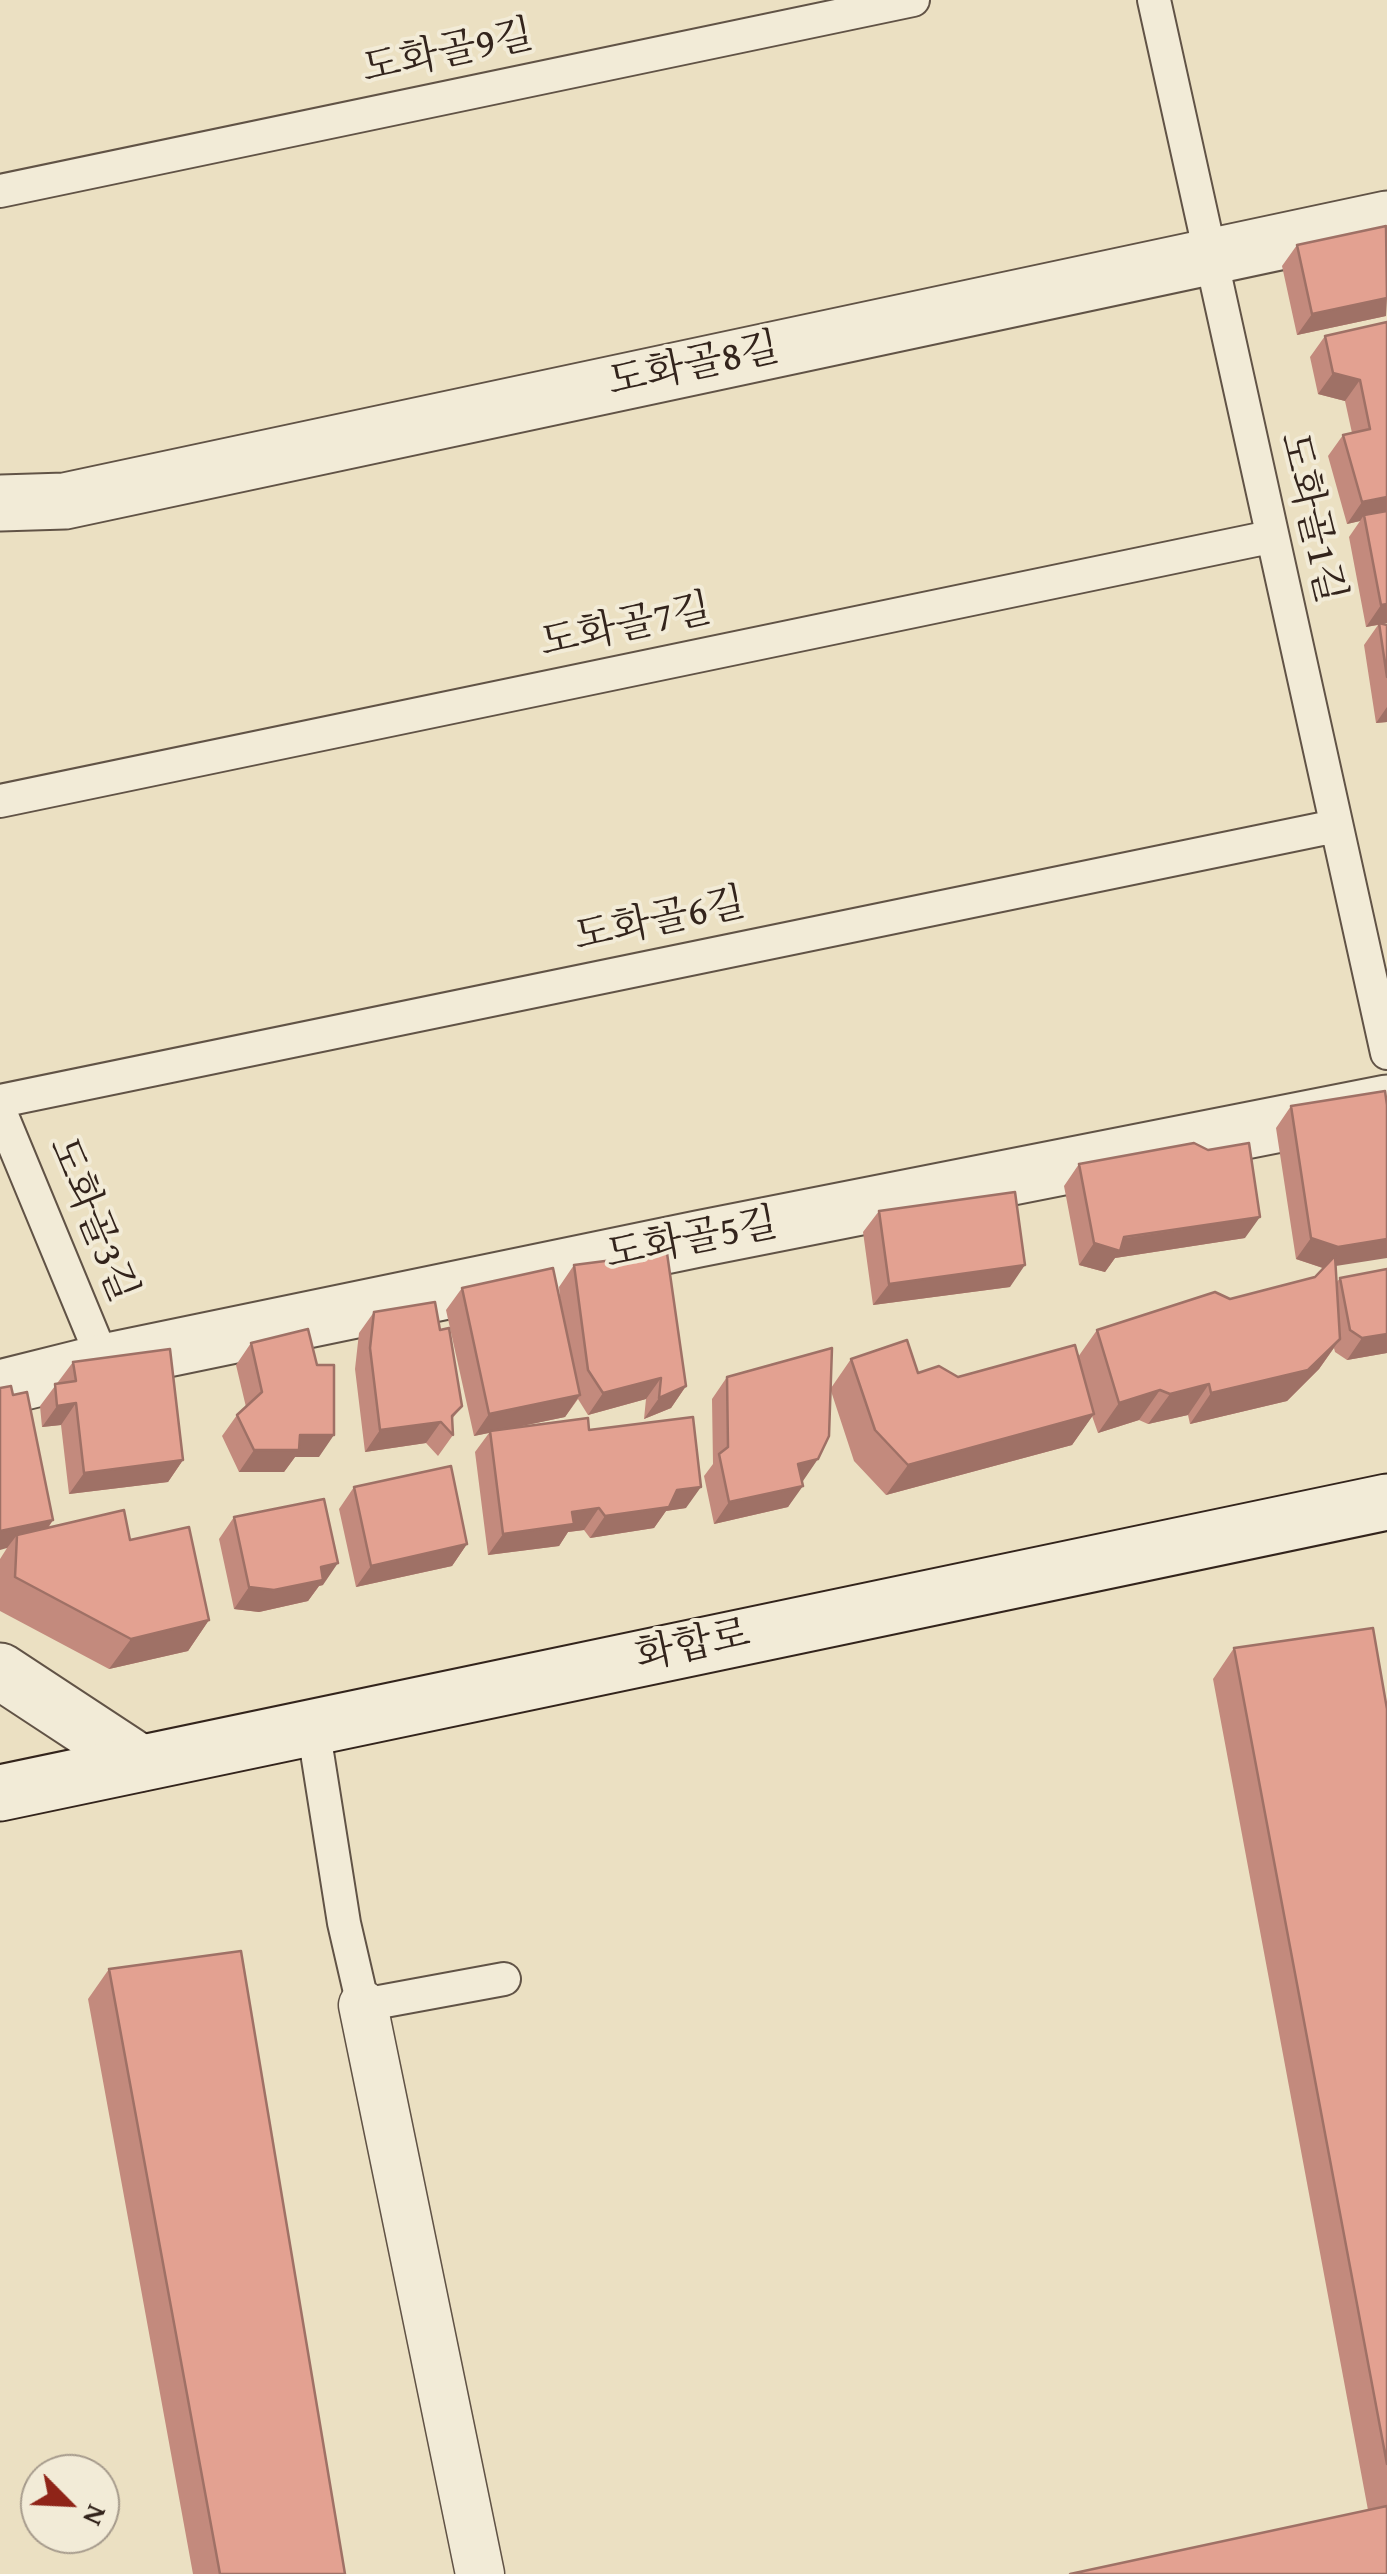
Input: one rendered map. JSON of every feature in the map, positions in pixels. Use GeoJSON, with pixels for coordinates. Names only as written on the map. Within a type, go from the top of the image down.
{"type":"FeatureCollection","features":[{"type":"Feature","properties":{"kind":"street","name":"도화골8길"},"geometry":{"type":"LineString","coordinates":[[0,502],[64,502],[1387,219]]}},
{"type":"Feature","properties":{"kind":"street","name":"도화골5길"},"geometry":{"type":"LineString","coordinates":[[0,1388],[104,1362],[1387,1103]]}},
{"type":"Feature","properties":{"kind":"street","name":"화합로"},"geometry":{"type":"LineString","coordinates":[[0,1793],[1387,1502]]}},
{"type":"Feature","properties":{"kind":"street"},"geometry":{"type":"LineString","coordinates":[[0,1670],[140,1763]]}},
{"type":"Feature","properties":{"kind":"street"},"geometry":{"type":"LineString","coordinates":[[363,2005],[480,2574]]}},
{"type":"Feature","properties":{"kind":"lane","name":"도화골9길"},"geometry":{"type":"LineString","coordinates":[[0,191],[913,0]]}},
{"type":"Feature","properties":{"kind":"lane","name":"도화골1길"},"geometry":{"type":"LineString","coordinates":[[1154,0],[1208,258],[1387,1053]]}},
{"type":"Feature","properties":{"kind":"lane","name":"도화골7길"},"geometry":{"type":"LineString","coordinates":[[0,801],[1270,537]]}},
{"type":"Feature","properties":{"kind":"lane","name":"도화골6길"},"geometry":{"type":"LineString","coordinates":[[0,1101],[1336,826]]}},
{"type":"Feature","properties":{"kind":"lane","name":"도화골3길"},"geometry":{"type":"LineString","coordinates":[[0,1111],[104,1362]]}},
{"type":"Feature","properties":{"kind":"lane"},"geometry":{"type":"LineString","coordinates":[[313,1727],[344,1923],[363,2005],[504,1978]]}},
{"type":"Feature","properties":{"kind":"building"},"geometry":{"type":"Polygon","coordinates":[[[1386,226],[1387,298],[1312,314],[1297,245],[1386,226]]]}},
{"type":"Feature","properties":{"kind":"building"},"geometry":{"type":"Polygon","coordinates":[[[1387,322],[1387,497],[1362,502],[1343,435],[1370,429],[1360,380],[1333,373],[1325,336],[1387,322]]]}},
{"type":"Feature","properties":{"kind":"building"},"geometry":{"type":"Polygon","coordinates":[[[1387,511],[1387,604],[1381,605],[1364,515],[1387,511]]]}},
{"type":"Feature","properties":{"kind":"building"},"geometry":{"type":"Polygon","coordinates":[[[1379,623],[1387,625],[1387,677],[1379,623]]]}},
{"type":"Feature","properties":{"kind":"building"},"geometry":{"type":"Polygon","coordinates":[[[1385,1091],[1387,1239],[1338,1247],[1311,1238],[1291,1106],[1385,1091]]]}},
{"type":"Feature","properties":{"kind":"building"},"geometry":{"type":"Polygon","coordinates":[[[1194,1143],[1208,1150],[1249,1143],[1260,1217],[1124,1237],[1120,1251],[1094,1243],[1079,1164],[1194,1143]]]}},
{"type":"Feature","properties":{"kind":"building"},"geometry":{"type":"Polygon","coordinates":[[[1015,1192],[1025,1265],[889,1284],[879,1211],[1015,1192]]]}},
{"type":"Feature","properties":{"kind":"building"},"geometry":{"type":"Polygon","coordinates":[[[667,1253],[686,1386],[659,1398],[661,1378],[603,1393],[588,1370],[574,1265],[667,1253]]]}},
{"type":"Feature","properties":{"kind":"building"},"geometry":{"type":"Polygon","coordinates":[[[1335,1256],[1340,1339],[1308,1370],[1211,1393],[1209,1384],[1170,1394],[1160,1390],[1119,1403],[1097,1330],[1215,1292],[1230,1299],[1315,1277],[1335,1256]]]}},
{"type":"Feature","properties":{"kind":"building"},"geometry":{"type":"Polygon","coordinates":[[[553,1268],[580,1395],[489,1414],[462,1288],[553,1268]]]}},
{"type":"Feature","properties":{"kind":"building"},"geometry":{"type":"Polygon","coordinates":[[[1387,1269],[1387,1334],[1362,1338],[1350,1330],[1340,1278],[1387,1269]]]}},
{"type":"Feature","properties":{"kind":"building"},"geometry":{"type":"Polygon","coordinates":[[[435,1302],[440,1330],[449,1328],[462,1406],[452,1416],[453,1435],[441,1422],[380,1430],[370,1348],[374,1312],[435,1302]]]}},
{"type":"Feature","properties":{"kind":"building"},"geometry":{"type":"Polygon","coordinates":[[[308,1329],[317,1365],[334,1365],[334,1435],[300,1435],[299,1450],[254,1450],[237,1415],[262,1392],[251,1343],[308,1329]]]}},
{"type":"Feature","properties":{"kind":"building"},"geometry":{"type":"Polygon","coordinates":[[[907,1340],[918,1373],[939,1366],[958,1377],[1075,1345],[1094,1414],[908,1465],[875,1430],[851,1359],[907,1340]]]}},
{"type":"Feature","properties":{"kind":"building"},"geometry":{"type":"Polygon","coordinates":[[[832,1348],[829,1436],[818,1459],[798,1464],[803,1486],[729,1502],[719,1454],[728,1447],[727,1377],[832,1348]]]}},
{"type":"Feature","properties":{"kind":"building"},"geometry":{"type":"Polygon","coordinates":[[[170,1349],[183,1460],[84,1473],[76,1403],[57,1406],[55,1384],[76,1381],[73,1362],[170,1349]]]}},
{"type":"Feature","properties":{"kind":"building"},"geometry":{"type":"Polygon","coordinates":[[[11,1386],[13,1395],[27,1392],[53,1520],[0,1531],[0,1388],[11,1386]]]}},
{"type":"Feature","properties":{"kind":"building"},"geometry":{"type":"Polygon","coordinates":[[[693,1417],[701,1487],[677,1490],[669,1507],[605,1516],[599,1508],[572,1512],[574,1524],[503,1534],[490,1431],[588,1418],[589,1430],[693,1417]]]}},
{"type":"Feature","properties":{"kind":"building"},"geometry":{"type":"Polygon","coordinates":[[[451,1466],[467,1544],[371,1566],[354,1487],[451,1466]]]}},
{"type":"Feature","properties":{"kind":"building"},"geometry":{"type":"Polygon","coordinates":[[[324,1499],[338,1563],[321,1567],[323,1580],[274,1590],[249,1587],[234,1517],[324,1499]]]}},
{"type":"Feature","properties":{"kind":"building"},"geometry":{"type":"Polygon","coordinates":[[[124,1510],[130,1540],[189,1527],[209,1620],[131,1639],[15,1577],[17,1535],[124,1510]]]}},
{"type":"Feature","properties":{"kind":"building"},"geometry":{"type":"Polygon","coordinates":[[[1373,1628],[1387,1709],[1387,2464],[1234,1648],[1373,1628]]]}},
{"type":"Feature","properties":{"kind":"building"},"geometry":{"type":"Polygon","coordinates":[[[241,1951],[345,2574],[220,2574],[109,1969],[241,1951]]]}},
{"type":"Feature","properties":{"kind":"building"},"geometry":{"type":"Polygon","coordinates":[[[1387,2506],[1387,2574],[1070,2574],[1387,2506]]]}}]}
